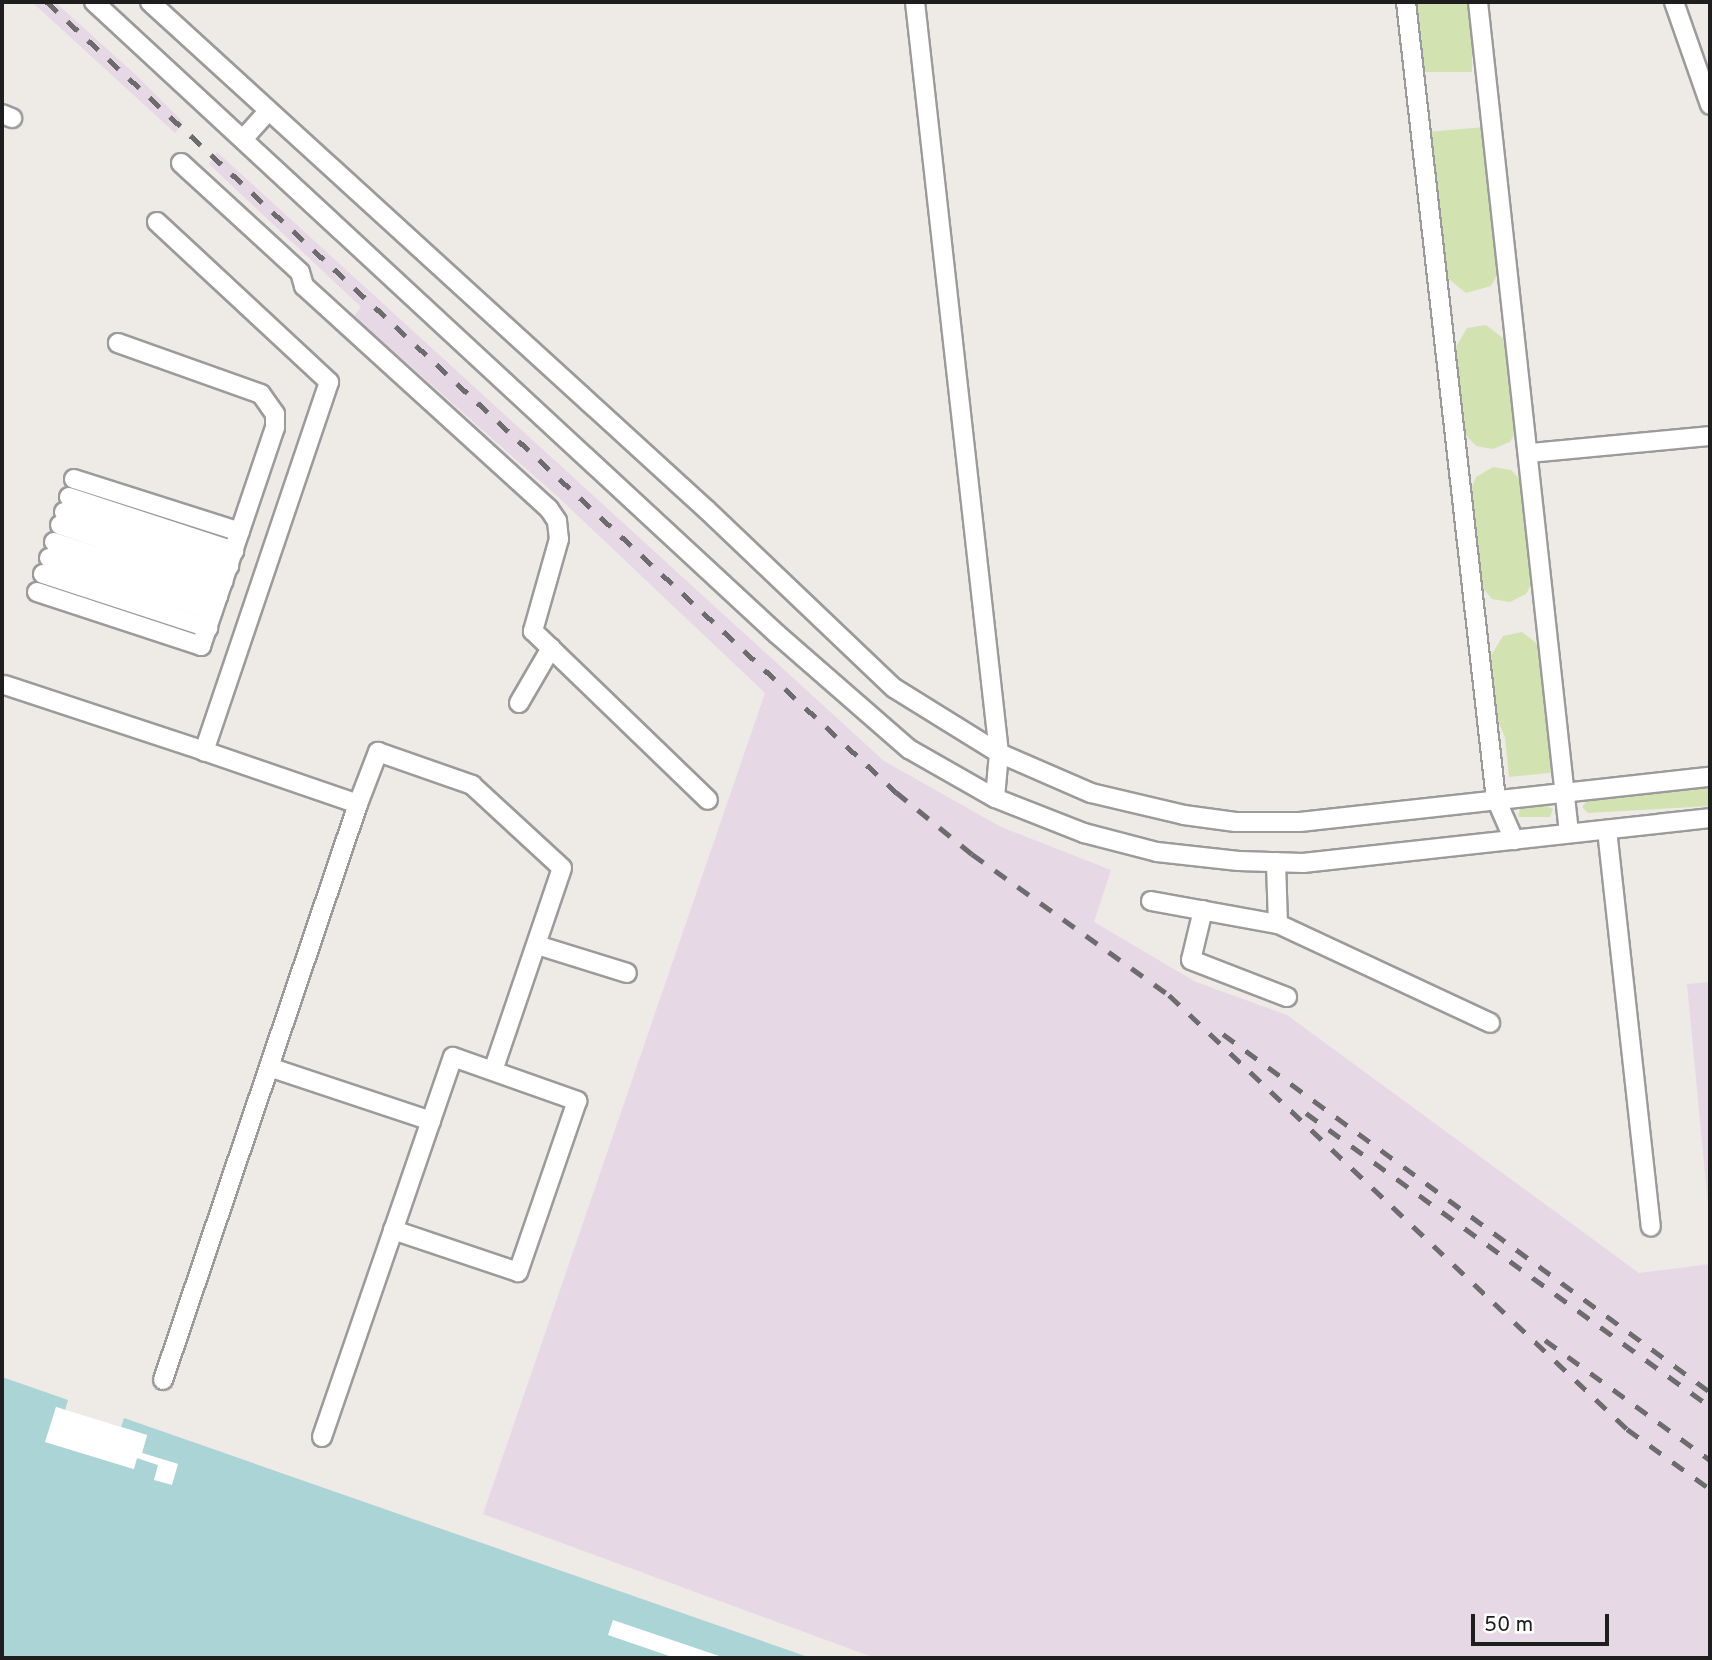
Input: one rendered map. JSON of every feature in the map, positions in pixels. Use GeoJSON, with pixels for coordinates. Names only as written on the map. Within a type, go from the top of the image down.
{"type":"FeatureCollection","features":[{"type":"Feature","properties":{"kind":"street"},"geometry":{"type":"LineString","coordinates":[[94,2],[777,634],[909,749],[995,798],[1084,833],[1199,860],[1276,862],[1514,840],[1710,818]]}},
{"type":"Feature","properties":{"kind":"street"},"geometry":{"type":"LineString","coordinates":[[150,2],[715,517],[894,688],[999,753],[1091,793],[1184,816],[1236,821],[1300,822],[1710,777]]}},
{"type":"Feature","properties":{"kind":"street"},"geometry":{"type":"LineString","coordinates":[[915,2],[999,753],[995,798]]}},
{"type":"Feature","properties":{"kind":"street"},"geometry":{"type":"LineString","coordinates":[[1406,2],[1496,799],[1514,840]]}},
{"type":"Feature","properties":{"kind":"street"},"geometry":{"type":"LineString","coordinates":[[1478,2],[1530,453],[1569,833]]}},
{"type":"Feature","properties":{"kind":"street"},"geometry":{"type":"LineString","coordinates":[[1674,2],[1710,105]]}},
{"type":"Feature","properties":{"kind":"street"},"geometry":{"type":"LineString","coordinates":[[244,138],[268,111]]}},
{"type":"Feature","properties":{"kind":"street"},"geometry":{"type":"LineString","coordinates":[[181,163],[300,272],[304,286],[549,509],[557,521],[559,539],[533,631],[709,800]]}},
{"type":"Feature","properties":{"kind":"street"},"geometry":{"type":"LineString","coordinates":[[157,222],[329,382],[204,751]]}},
{"type":"Feature","properties":{"kind":"street"},"geometry":{"type":"LineString","coordinates":[[37,592],[201,646],[275,428],[275,414],[261,394],[118,343]]}},
{"type":"Feature","properties":{"kind":"street"},"geometry":{"type":"LineString","coordinates":[[1530,453],[1710,436]]}},
{"type":"Feature","properties":{"kind":"street"},"geometry":{"type":"LineString","coordinates":[[74,479],[240,532]]}},
{"type":"Feature","properties":{"kind":"street"},"geometry":{"type":"LineString","coordinates":[[56,535],[221,589]]}},
{"type":"Feature","properties":{"kind":"street"},"geometry":{"type":"LineString","coordinates":[[56,535],[221,589]]}},
{"type":"Feature","properties":{"kind":"street"},"geometry":{"type":"LineString","coordinates":[[56,535],[221,589]]}},
{"type":"Feature","properties":{"kind":"street"},"geometry":{"type":"LineString","coordinates":[[519,703],[551,648]]}},
{"type":"Feature","properties":{"kind":"street"},"geometry":{"type":"LineString","coordinates":[[5,685],[358,804]]}},
{"type":"Feature","properties":{"kind":"street"},"geometry":{"type":"LineString","coordinates":[[163,1380],[378,752],[472,785],[562,869],[493,1071]]}},
{"type":"Feature","properties":{"kind":"street"},"geometry":{"type":"LineString","coordinates":[[1607,830],[1651,1227]]}},
{"type":"Feature","properties":{"kind":"street"},"geometry":{"type":"LineString","coordinates":[[1276,862],[1278,924]]}},
{"type":"Feature","properties":{"kind":"street"},"geometry":{"type":"LineString","coordinates":[[1151,901],[1278,924],[1490,1023]]}},
{"type":"Feature","properties":{"kind":"street"},"geometry":{"type":"LineString","coordinates":[[1203,910],[1191,960],[1287,997]]}},
{"type":"Feature","properties":{"kind":"street"},"geometry":{"type":"LineString","coordinates":[[537,946],[627,973]]}},
{"type":"Feature","properties":{"kind":"street"},"geometry":{"type":"LineString","coordinates":[[321,1437],[453,1057],[577,1101],[518,1272],[393,1230]]}},
{"type":"Feature","properties":{"kind":"street"},"geometry":{"type":"LineString","coordinates":[[269,1068],[431,1121]]}},
{"type":"Feature","properties":{"kind":"shaded area"},"geometry":{"type":"Polygon","coordinates":[[[32,2],[55,2],[136,75],[183,122],[175,133],[32,2]]]}},
{"type":"Feature","properties":{"kind":"shaded area"},"geometry":{"type":"Polygon","coordinates":[[[217,152],[884,761],[1001,827],[1111,870],[1094,922],[1196,982],[1287,1015],[1639,1273],[1710,1264],[1710,1658],[875,1658],[483,1514],[765,693],[558,497],[354,316],[361,307],[209,164],[217,152]]]}},
{"type":"Feature","properties":{"kind":"shaded area"},"geometry":{"type":"Polygon","coordinates":[[[1710,982],[1710,1226],[1687,984],[1710,982]]]}},
{"type":"Feature","properties":{"kind":"green space"},"geometry":{"type":"Polygon","coordinates":[[[1413,2],[1472,2],[1472,72],[1413,72],[1413,2]]]}},
{"type":"Feature","properties":{"kind":"green space"},"geometry":{"type":"Polygon","coordinates":[[[1485,127],[1500,270],[1491,286],[1466,293],[1445,276],[1427,132],[1485,127]]]}},
{"type":"Feature","properties":{"kind":"green space"},"geometry":{"type":"Polygon","coordinates":[[[1486,325],[1508,342],[1519,426],[1510,442],[1493,449],[1476,446],[1464,433],[1453,352],[1467,328],[1486,325]]]}},
{"type":"Feature","properties":{"kind":"green space"},"geometry":{"type":"Polygon","coordinates":[[[1493,467],[1511,470],[1524,484],[1535,579],[1526,594],[1510,602],[1492,599],[1480,585],[1469,494],[1476,477],[1493,467]]]}},
{"type":"Feature","properties":{"kind":"green space"},"geometry":{"type":"Polygon","coordinates":[[[1522,632],[1544,649],[1558,772],[1509,777],[1505,737],[1493,710],[1489,659],[1503,636],[1522,632]]]}},
{"type":"Feature","properties":{"kind":"green space"},"geometry":{"type":"Polygon","coordinates":[[[1710,787],[1710,806],[1588,813],[1582,807],[1588,800],[1710,787]]]}},
{"type":"Feature","properties":{"kind":"green space"},"geometry":{"type":"Polygon","coordinates":[[[1547,806],[1553,809],[1550,817],[1518,817],[1520,809],[1547,806]]]}},
{"type":"Feature","properties":{"kind":"water"},"geometry":{"type":"Polygon","coordinates":[[[2,1377],[68,1400],[65,1410],[56,1407],[46,1442],[133,1469],[137,1458],[159,1465],[154,1480],[178,1464],[142,1453],[147,1435],[121,1427],[124,1418],[811,1658],[2,1658],[2,1377]]]}},
{"type":"Feature","properties":{"kind":"pier"},"geometry":{"type":"Polygon","coordinates":[[[56,1407],[147,1435],[142,1453],[178,1464],[172,1485],[154,1480],[158,1465],[137,1458],[134,1469],[45,1442],[56,1407]]]}},
{"type":"Feature","properties":{"kind":"pier"},"geometry":{"type":"Polygon","coordinates":[[[613,1620],[725,1658],[675,1658],[608,1635],[613,1620]]]}},
{"type":"Feature","properties":{"kind":"railway"},"geometry":{"type":"LineString","coordinates":[[47,2],[896,792],[972,854],[1169,995],[1627,1429],[1710,1489]]}},
{"type":"Feature","properties":{"kind":"railway"},"geometry":{"type":"LineString","coordinates":[[1223,1034],[1710,1392]]}},
{"type":"Feature","properties":{"kind":"railway"},"geometry":{"type":"LineString","coordinates":[[1306,1113],[1710,1406]]}},
{"type":"Feature","properties":{"kind":"railway"},"geometry":{"type":"LineString","coordinates":[[1545,1340],[1710,1460]]}}]}
